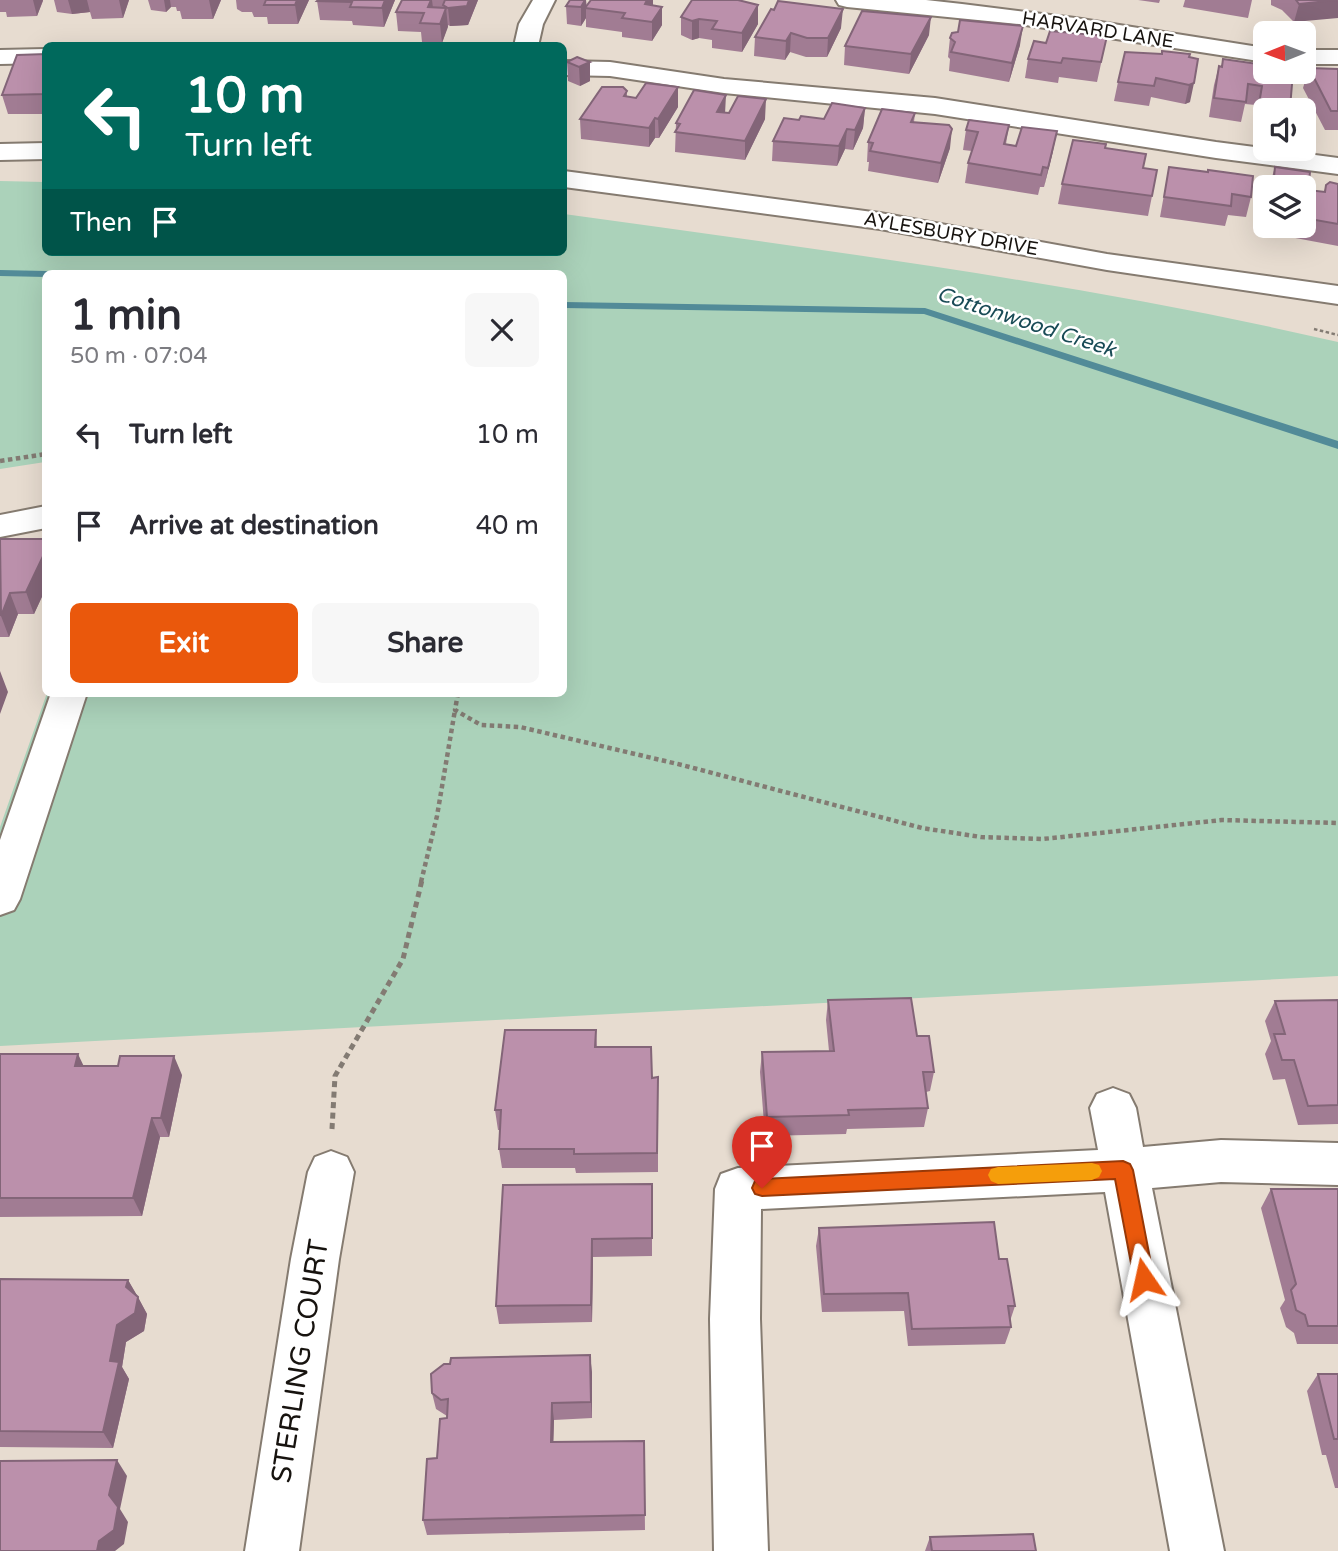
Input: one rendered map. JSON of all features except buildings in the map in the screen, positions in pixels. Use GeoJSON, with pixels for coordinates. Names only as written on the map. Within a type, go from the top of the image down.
{"type":"FeatureCollection","features":[{"type":"Feature","properties":{"kind":"street"},"geometry":{"type":"LineString","coordinates":[[527,42],[531,24],[544,0]]}},
{"type":"Feature","properties":{"kind":"street","name":"HARVARD LANE"},"geometry":{"type":"LineString","coordinates":[[847,0],[961,5],[1223,51],[1253,54]]}},
{"type":"Feature","properties":{"kind":"street"},"geometry":{"type":"LineString","coordinates":[[0,57],[42,56]]}},
{"type":"Feature","properties":{"kind":"street"},"geometry":{"type":"LineString","coordinates":[[1316,57],[1338,57]]}},
{"type":"Feature","properties":{"kind":"street"},"geometry":{"type":"LineString","coordinates":[[567,68],[610,69],[724,86],[935,106],[1216,150],[1338,166]]}},
{"type":"Feature","properties":{"kind":"street"},"geometry":{"type":"LineString","coordinates":[[0,152],[42,151]]}},
{"type":"Feature","properties":{"kind":"street","name":"AYLESBURY DRIVE"},"geometry":{"type":"LineString","coordinates":[[567,179],[880,221],[1107,262],[1338,295]]}},
{"type":"Feature","properties":{"kind":"street"},"geometry":{"type":"LineString","coordinates":[[0,526],[42,518]]}},
{"type":"Feature","properties":{"kind":"street"},"geometry":{"type":"LineString","coordinates":[[0,899],[68,697]]}},
{"type":"Feature","properties":{"kind":"street"},"geometry":{"type":"LineString","coordinates":[[1113,1108],[1197,1551]]}},
{"type":"Feature","properties":{"kind":"street"},"geometry":{"type":"LineString","coordinates":[[741,1551],[735,1319],[738,1189],[1123,1170],[1221,1161],[1338,1164]]}},
{"type":"Feature","properties":{"kind":"street","name":"STERLING COURT"},"geometry":{"type":"LineString","coordinates":[[272,1551],[315,1259],[331,1172]]}},
{"type":"Feature","properties":{"kind":"path"},"geometry":{"type":"LineString","coordinates":[[0,461],[42,455]]}},
{"type":"Feature","properties":{"kind":"path"},"geometry":{"type":"LineString","coordinates":[[331,1172],[335,1076],[403,959],[437,816],[458,697]]}},
{"type":"Feature","properties":{"kind":"path"},"geometry":{"type":"LineString","coordinates":[[456,710],[481,725],[520,727],[682,765],[922,828],[981,837],[1043,839],[1163,829],[1222,820],[1338,823]]}},
{"type":"Feature","properties":{"kind":"green space"},"geometry":{"type":"Polygon","coordinates":[[[0,181],[42,182],[42,256],[567,256],[567,214],[1049,285],[1338,342],[1338,976],[0,1046],[0,827],[46,697],[567,697],[567,270],[42,270],[42,462],[0,469],[0,181]]]}},
{"type":"Feature","properties":{"kind":"waterway","name":"Cottonwood Creek"},"geometry":{"type":"LineString","coordinates":[[0,273],[42,274]]}},
{"type":"Feature","properties":{"kind":"waterway","name":"Cottonwood Creek"},"geometry":{"type":"LineString","coordinates":[[567,305],[925,311],[1338,445]]}},
{"type":"Feature","properties":{"kind":"slow traffic"},"geometry":{"type":"LineString","coordinates":[[998,1175],[1092,1171]]}},
{"type":"Feature","properties":{"kind":"route"},"geometry":{"type":"LineString","coordinates":[[762,1188],[857,1181],[1123,1170],[1144,1279]]}}]}
